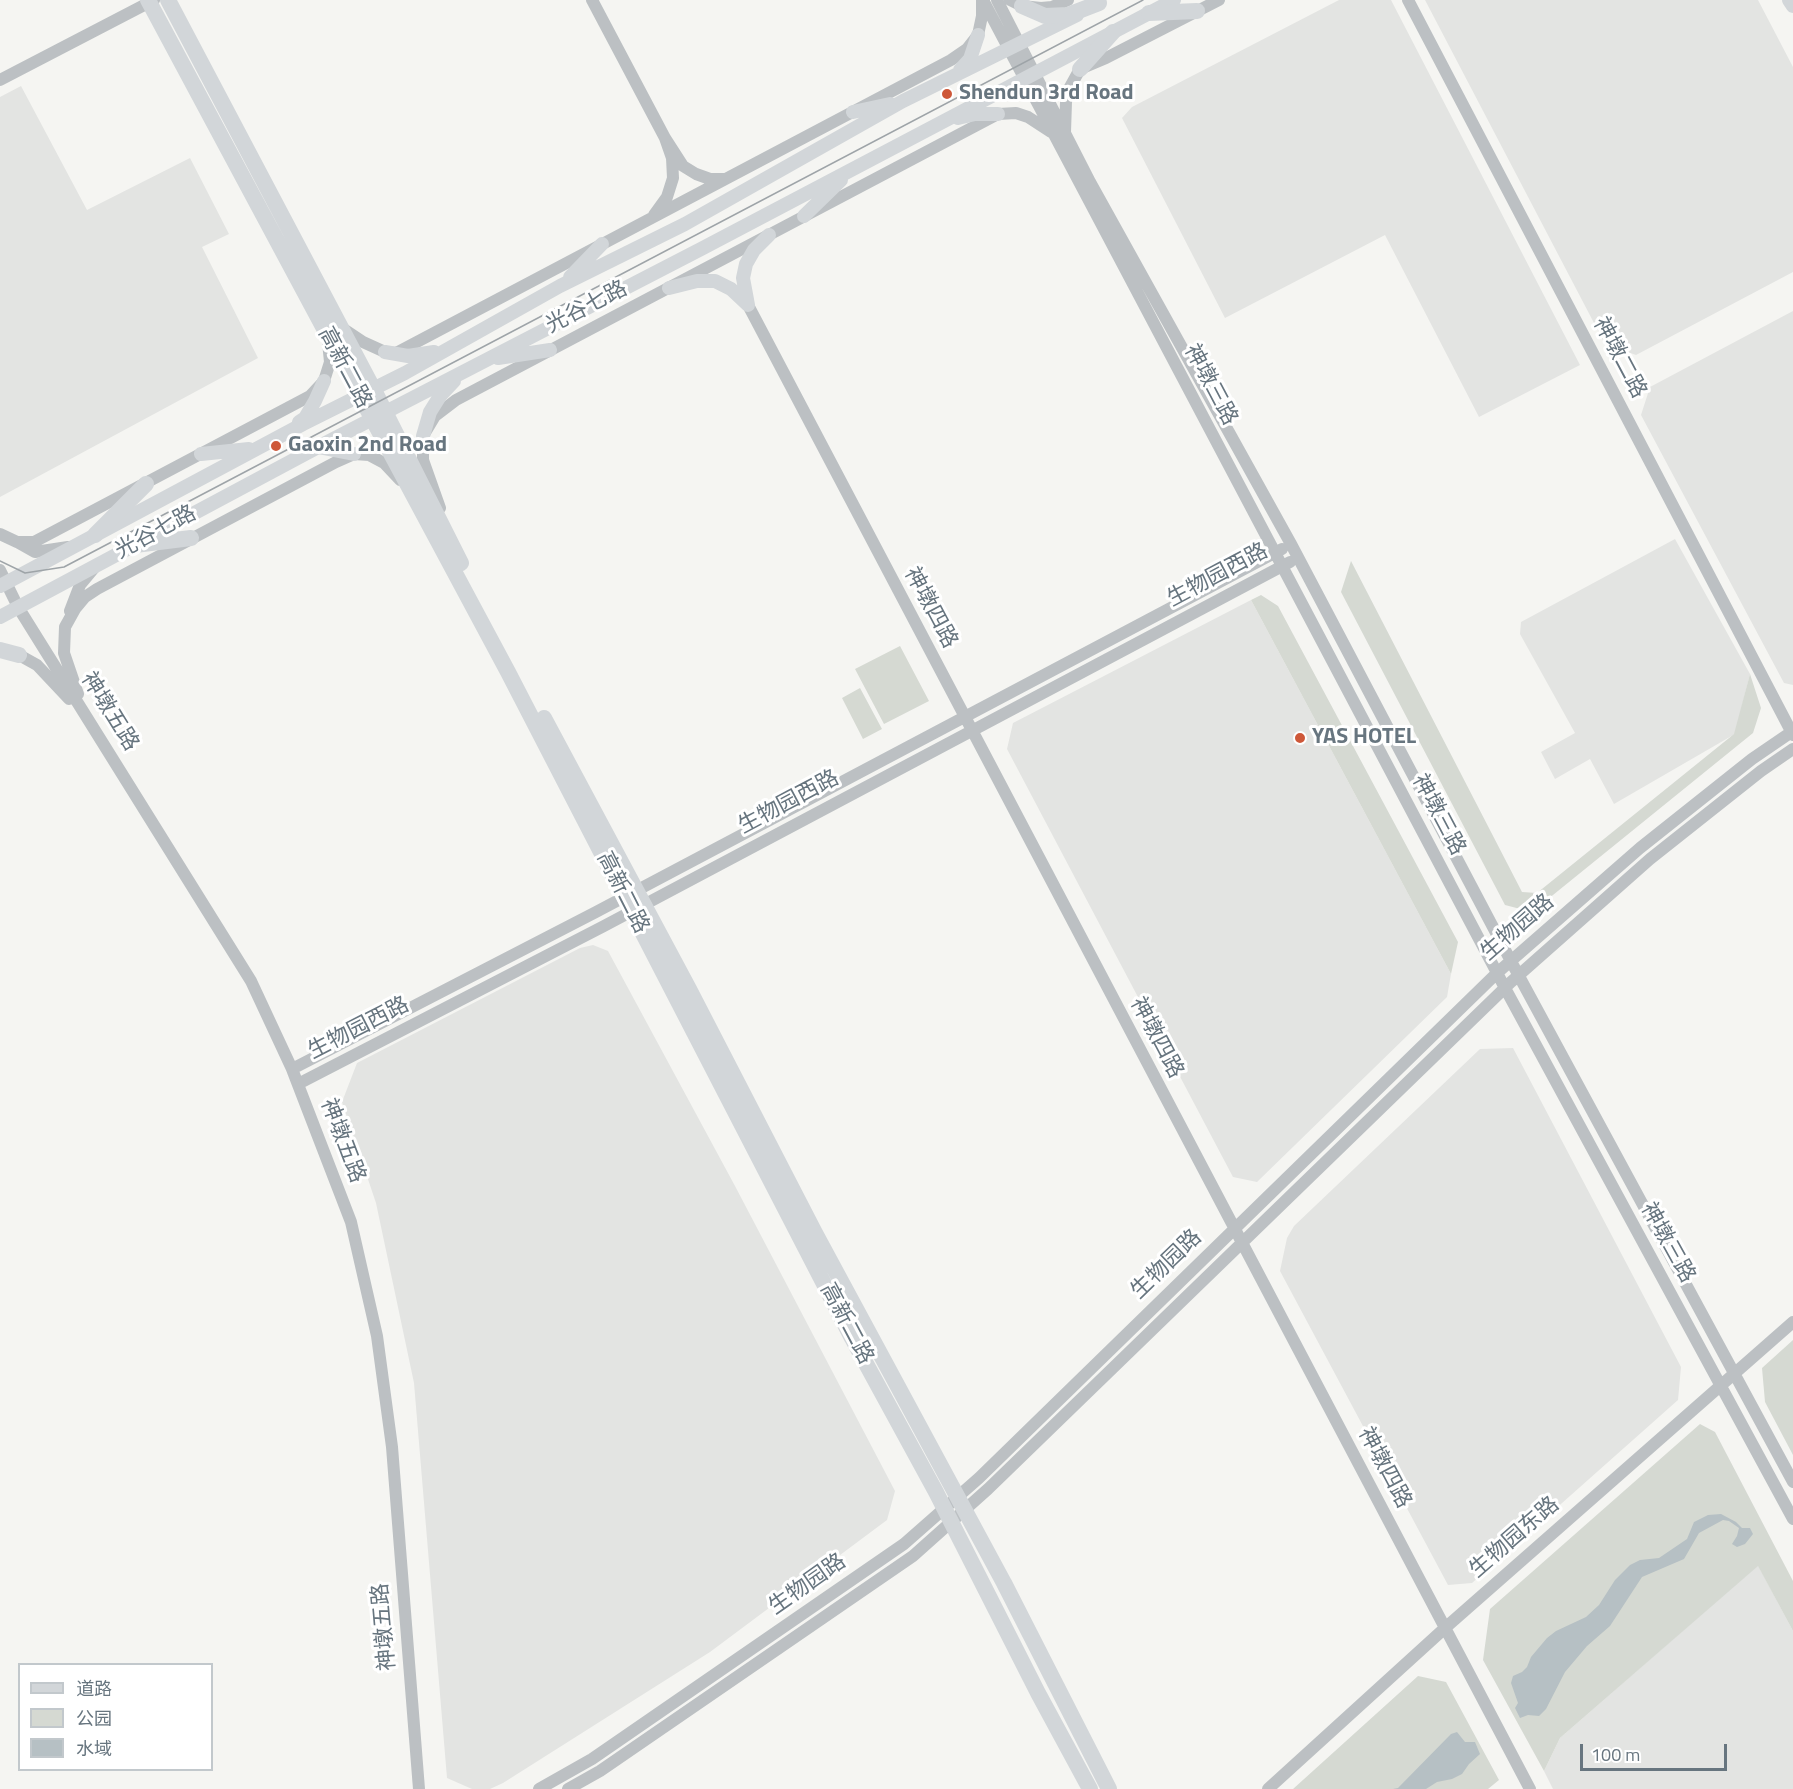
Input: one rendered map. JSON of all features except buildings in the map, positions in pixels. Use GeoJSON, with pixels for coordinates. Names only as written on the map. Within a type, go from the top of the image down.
{"type":"FeatureCollection","features":[{"type":"Feature","properties":{"kind":"main road","name":"高新二路"},"geometry":{"type":"LineString","coordinates":[[168,0],[334,332]]}},
{"type":"Feature","properties":{"kind":"main road","name":"光谷七路"},"geometry":{"type":"LineString","coordinates":[[0,617],[318,447],[1174,0]]}},
{"type":"Feature","properties":{"kind":"main road"},"geometry":{"type":"LineString","coordinates":[[1790,0],[1793,6]]}},
{"type":"Feature","properties":{"kind":"main road","name":"高新二路"},"geometry":{"type":"LineString","coordinates":[[150,1],[334,332],[378,416],[418,506],[634,901]]}},
{"type":"Feature","properties":{"kind":"main road"},"geometry":{"type":"LineString","coordinates":[[1016,3],[1045,16],[1068,15],[1102,2]]}},
{"type":"Feature","properties":{"kind":"main road","name":"光谷七路"},"geometry":{"type":"LineString","coordinates":[[1,580],[78,544],[257,448],[405,373],[560,286],[685,224],[903,101],[1014,48],[1102,2]]}},
{"type":"Feature","properties":{"kind":"main road"},"geometry":{"type":"LineString","coordinates":[[1149,13],[1197,11]]}},
{"type":"Feature","properties":{"kind":"main road"},"geometry":{"type":"LineString","coordinates":[[1080,69],[1113,32]]}},
{"type":"Feature","properties":{"kind":"main road"},"geometry":{"type":"LineString","coordinates":[[955,75],[970,59],[978,35]]}},
{"type":"Feature","properties":{"kind":"main road"},"geometry":{"type":"LineString","coordinates":[[853,112],[903,101]]}},
{"type":"Feature","properties":{"kind":"main road"},"geometry":{"type":"LineString","coordinates":[[941,122],[975,114],[998,114]]}},
{"type":"Feature","properties":{"kind":"main road"},"geometry":{"type":"LineString","coordinates":[[804,216],[852,169]]}},
{"type":"Feature","properties":{"kind":"main road"},"geometry":{"type":"LineString","coordinates":[[748,305],[743,278],[746,264],[754,250],[769,235]]}},
{"type":"Feature","properties":{"kind":"main road"},"geometry":{"type":"LineString","coordinates":[[560,286],[602,244]]}},
{"type":"Feature","properties":{"kind":"main road"},"geometry":{"type":"LineString","coordinates":[[669,288],[697,281],[715,281],[731,289],[748,305]]}},
{"type":"Feature","properties":{"kind":"main road"},"geometry":{"type":"LineString","coordinates":[[385,352],[408,356],[428,354],[448,348]]}},
{"type":"Feature","properties":{"kind":"main road"},"geometry":{"type":"LineString","coordinates":[[487,360],[550,351]]}},
{"type":"Feature","properties":{"kind":"main road"},"geometry":{"type":"LineString","coordinates":[[423,436],[430,412],[459,374]]}},
{"type":"Feature","properties":{"kind":"main road"},"geometry":{"type":"LineString","coordinates":[[290,431],[305,418],[324,381]]}},
{"type":"Feature","properties":{"kind":"main road","name":"高新二路"},"geometry":{"type":"LineString","coordinates":[[378,416],[457,554],[634,901],[852,1338],[954,1509],[1109,1789]]}},
{"type":"Feature","properties":{"kind":"main road"},"geometry":{"type":"LineString","coordinates":[[318,447],[354,454]]}},
{"type":"Feature","properties":{"kind":"main road"},"geometry":{"type":"LineString","coordinates":[[201,454],[257,448]]}},
{"type":"Feature","properties":{"kind":"main road"},"geometry":{"type":"LineString","coordinates":[[95,535],[146,484]]}},
{"type":"Feature","properties":{"kind":"main road"},"geometry":{"type":"LineString","coordinates":[[135,545],[191,538]]}},
{"type":"Feature","properties":{"kind":"main road"},"geometry":{"type":"LineString","coordinates":[[0,652],[19,655]]}},
{"type":"Feature","properties":{"kind":"main road","name":"高新二路"},"geometry":{"type":"LineString","coordinates":[[954,1509],[1038,1693],[1090,1789]]}},
{"type":"Feature","properties":{"kind":"street"},"geometry":{"type":"LineString","coordinates":[[592,0],[665,138],[683,166],[710,179],[726,179]]}},
{"type":"Feature","properties":{"kind":"street"},"geometry":{"type":"LineString","coordinates":[[17,542],[34,542],[310,396],[324,381],[330,362],[334,332],[385,352],[396,352],[951,60],[967,49],[978,35],[982,16],[982,0]]}},
{"type":"Feature","properties":{"kind":"street","name":"神墩三路"},"geometry":{"type":"LineString","coordinates":[[982,0],[1029,75],[1497,973],[1793,1519]]}},
{"type":"Feature","properties":{"kind":"street","name":"神墩三路"},"geometry":{"type":"LineString","coordinates":[[997,0],[1014,48]]}},
{"type":"Feature","properties":{"kind":"street"},"geometry":{"type":"LineString","coordinates":[[1016,3],[1041,8],[1052,7],[1068,0]]}},
{"type":"Feature","properties":{"kind":"street"},"geometry":{"type":"LineString","coordinates":[[457,554],[423,460],[423,436],[435,416],[456,400],[998,114],[1016,112],[1059,133],[1069,89],[1080,69],[1219,0]]}},
{"type":"Feature","properties":{"kind":"street","name":"神墩二路"},"geometry":{"type":"LineString","coordinates":[[1408,0],[1792,733]]}},
{"type":"Feature","properties":{"kind":"street"},"geometry":{"type":"LineString","coordinates":[[0,80],[150,1]]}},
{"type":"Feature","properties":{"kind":"street","name":"神墩三路"},"geometry":{"type":"LineString","coordinates":[[1059,133],[1090,182],[1291,544],[1511,962],[1793,1482]]}},
{"type":"Feature","properties":{"kind":"street"},"geometry":{"type":"LineString","coordinates":[[652,218],[667,197],[673,178],[672,158],[665,138]]}},
{"type":"Feature","properties":{"kind":"street","name":"神墩四路"},"geometry":{"type":"LineString","coordinates":[[748,305],[1530,1789]]}},
{"type":"Feature","properties":{"kind":"street"},"geometry":{"type":"LineString","coordinates":[[65,627],[80,603],[97,589],[354,454],[369,455],[384,463],[397,476],[418,506]]}},
{"type":"Feature","properties":{"kind":"street"},"geometry":{"type":"LineString","coordinates":[[0,534],[35,552],[78,544]]}},
{"type":"Feature","properties":{"kind":"street","name":"生物园西路"},"geometry":{"type":"LineString","coordinates":[[298,1084],[964,718],[1291,544]]}},
{"type":"Feature","properties":{"kind":"street","name":"生物园西路"},"geometry":{"type":"LineString","coordinates":[[292,1069],[971,732],[1298,558]]}},
{"type":"Feature","properties":{"kind":"street"},"geometry":{"type":"LineString","coordinates":[[87,717],[64,653],[65,627],[80,585],[96,565]]}},
{"type":"Feature","properties":{"kind":"street","name":"神墩五路"},"geometry":{"type":"LineString","coordinates":[[1,580],[251,981],[278,1034],[351,1222],[377,1336],[392,1447],[419,1789]]}},
{"type":"Feature","properties":{"kind":"street"},"geometry":{"type":"LineString","coordinates":[[19,655],[37,665],[87,717]]}},
{"type":"Feature","properties":{"kind":"street","name":"生物园路"},"geometry":{"type":"LineString","coordinates":[[568,1789],[600,1771],[913,1556],[979,1478],[1497,973],[1640,848],[1752,759],[1792,733]]}},
{"type":"Feature","properties":{"kind":"street","name":"生物园路"},"geometry":{"type":"LineString","coordinates":[[539,1789],[592,1759],[954,1509],[988,1489],[1505,988],[1650,859],[1793,748]]}},
{"type":"Feature","properties":{"kind":"street","name":"生物园东路"},"geometry":{"type":"LineString","coordinates":[[1268,1789],[1445,1628],[1793,1322]]}},
{"type":"Feature","properties":{"kind":"shaded area"},"geometry":{"type":"Polygon","coordinates":[[[1339,0],[1391,0],[1580,365],[1479,417],[1385,235],[1225,318],[1122,118],[1132,107],[1339,0]]]}},
{"type":"Feature","properties":{"kind":"shaded area"},"geometry":{"type":"Polygon","coordinates":[[[1425,0],[1758,0],[1793,67],[1793,272],[1636,355],[1605,344],[1425,0]]]}},
{"type":"Feature","properties":{"kind":"shaded area"},"geometry":{"type":"Polygon","coordinates":[[[21,86],[87,210],[190,158],[229,234],[202,247],[258,358],[0,497],[0,97],[21,86]]]}},
{"type":"Feature","properties":{"kind":"shaded area"},"geometry":{"type":"Polygon","coordinates":[[[1793,311],[1793,685],[1784,683],[1641,415],[1650,387],[1793,311]]]}},
{"type":"Feature","properties":{"kind":"shaded area"},"geometry":{"type":"Polygon","coordinates":[[[1675,539],[1750,674],[1735,734],[1614,804],[1590,759],[1555,779],[1541,752],[1575,733],[1520,634],[1521,622],[1675,539]]]}},
{"type":"Feature","properties":{"kind":"shaded area"},"geometry":{"type":"Polygon","coordinates":[[[1251,600],[1451,974],[1447,997],[1257,1182],[1233,1177],[1007,749],[1013,723],[1251,600]]]}},
{"type":"Feature","properties":{"kind":"shaded area"},"geometry":{"type":"Polygon","coordinates":[[[593,945],[608,951],[735,1186],[895,1491],[887,1520],[710,1652],[503,1783],[490,1789],[472,1789],[447,1778],[414,1383],[376,1203],[342,1102],[357,1063],[580,948],[593,945]]]}},
{"type":"Feature","properties":{"kind":"shaded area"},"geometry":{"type":"Polygon","coordinates":[[[1513,1048],[1681,1367],[1678,1400],[1472,1583],[1448,1585],[1280,1271],[1287,1238],[1294,1226],[1480,1049],[1513,1048]]]}},
{"type":"Feature","properties":{"kind":"shaded area"},"geometry":{"type":"Polygon","coordinates":[[[1758,1565],[1793,1631],[1793,1789],[1553,1789],[1544,1771],[1560,1738],[1758,1565]]]}},
{"type":"Feature","properties":{"kind":"green space"},"geometry":{"type":"Polygon","coordinates":[[[1351,561],[1522,892],[1537,893],[1734,734],[1750,674],[1761,708],[1753,733],[1532,912],[1505,905],[1341,592],[1351,561]]]}},
{"type":"Feature","properties":{"kind":"green space"},"geometry":{"type":"Polygon","coordinates":[[[1261,595],[1278,606],[1458,942],[1451,974],[1251,600],[1261,595]]]}},
{"type":"Feature","properties":{"kind":"green space"},"geometry":{"type":"Polygon","coordinates":[[[900,646],[929,701],[884,724],[855,669],[900,646]]]}},
{"type":"Feature","properties":{"kind":"green space"},"geometry":{"type":"Polygon","coordinates":[[[860,688],[882,729],[863,739],[842,698],[860,688]]]}},
{"type":"Feature","properties":{"kind":"green space"},"geometry":{"type":"Polygon","coordinates":[[[1793,1340],[1793,1455],[1765,1402],[1762,1368],[1793,1340]]]}},
{"type":"Feature","properties":{"kind":"green space"},"geometry":{"type":"Polygon","coordinates":[[[1700,1424],[1715,1432],[1793,1581],[1793,1631],[1758,1566],[1560,1738],[1544,1771],[1483,1660],[1490,1609],[1700,1424]]]}},
{"type":"Feature","properties":{"kind":"green space"},"geometry":{"type":"Polygon","coordinates":[[[1418,1676],[1446,1682],[1499,1780],[1488,1789],[1293,1789],[1418,1676]]]}},
{"type":"Feature","properties":{"kind":"water"},"geometry":{"type":"Polygon","coordinates":[[[1721,1514],[1742,1528],[1750,1528],[1753,1534],[1745,1544],[1737,1547],[1732,1544],[1739,1528],[1723,1520],[1699,1533],[1684,1559],[1642,1577],[1610,1626],[1587,1646],[1565,1672],[1546,1709],[1539,1716],[1528,1715],[1520,1718],[1515,1708],[1518,1703],[1511,1683],[1513,1676],[1527,1667],[1531,1657],[1547,1638],[1556,1631],[1586,1617],[1599,1605],[1615,1580],[1630,1565],[1640,1560],[1659,1558],[1687,1539],[1694,1522],[1708,1515],[1721,1514]]]}},
{"type":"Feature","properties":{"kind":"water"},"geometry":{"type":"Polygon","coordinates":[[[1457,1732],[1465,1742],[1475,1742],[1480,1754],[1462,1774],[1437,1782],[1426,1789],[1393,1789],[1398,1788],[1451,1734],[1457,1732]]]}},
{"type":"Feature","properties":{"kind":"tram line"},"geometry":{"type":"LineString","coordinates":[[0,561],[25,573],[64,567],[1143,0]]}},
{"type":"Feature","properties":{"kind":"place","name":"Shendun 3rd Road"},"geometry":{"type":"Point","coordinates":[947,94]}},
{"type":"Feature","properties":{"kind":"place","name":"Gaoxin 2nd Road"},"geometry":{"type":"Point","coordinates":[276,446]}},
{"type":"Feature","properties":{"kind":"place","name":"YAS HOTEL"},"geometry":{"type":"Point","coordinates":[1300,738]}}]}
